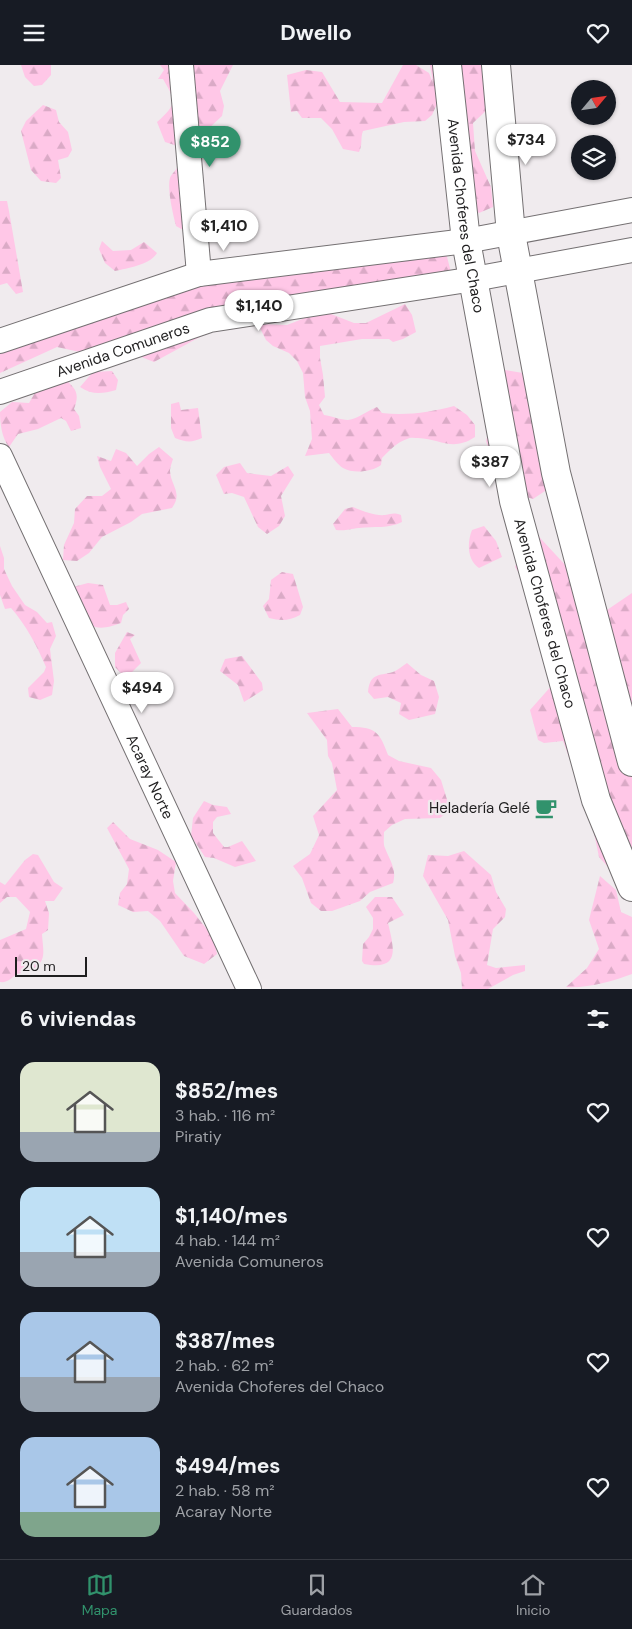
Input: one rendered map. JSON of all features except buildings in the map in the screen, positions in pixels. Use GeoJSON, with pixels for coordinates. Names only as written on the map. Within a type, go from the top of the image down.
{"type":"FeatureCollection","features":[{"type":"Feature","properties":{"kind":"street"},"geometry":{"type":"LineString","coordinates":[[181,65],[199,275]]}},
{"type":"Feature","properties":{"kind":"street","name":"Avenida Choferes del Chaco"},"geometry":{"type":"LineString","coordinates":[[447,65],[466,241],[514,501],[596,800],[632,887]]}},
{"type":"Feature","properties":{"kind":"street"},"geometry":{"type":"LineString","coordinates":[[496,65],[511,234],[556,473],[632,762]]}},
{"type":"Feature","properties":{"kind":"street"},"geometry":{"type":"LineString","coordinates":[[0,341],[199,275],[466,241],[632,210]]}},
{"type":"Feature","properties":{"kind":"street","name":"Avenida Comuneros"},"geometry":{"type":"LineString","coordinates":[[0,392],[210,320],[518,272],[632,250]]}},
{"type":"Feature","properties":{"kind":"street","name":"Acaray Norte"},"geometry":{"type":"LineString","coordinates":[[0,456],[248,989]]}},
{"type":"Feature","properties":{"kind":"green space"},"geometry":{"type":"Polygon","coordinates":[[[21,65],[51,65],[51,75],[42,85],[34,86],[25,77],[21,65]]]}},
{"type":"Feature","properties":{"kind":"green space"},"geometry":{"type":"Polygon","coordinates":[[[160,65],[233,65],[220,91],[224,106],[222,116],[207,130],[202,142],[184,148],[165,142],[157,122],[168,111],[172,98],[163,79],[158,79],[164,70],[160,65]]]}},
{"type":"Feature","properties":{"kind":"green space"},"geometry":{"type":"Polygon","coordinates":[[[403,65],[416,65],[429,73],[433,83],[430,65],[511,65],[506,87],[490,107],[473,123],[475,151],[491,187],[493,207],[479,213],[450,194],[448,160],[437,104],[432,115],[425,121],[404,122],[363,131],[359,152],[343,149],[332,129],[321,118],[302,118],[297,111],[291,112],[287,75],[306,70],[322,72],[340,102],[382,103],[403,65]]]}},
{"type":"Feature","properties":{"kind":"green space"},"geometry":{"type":"Polygon","coordinates":[[[43,105],[56,110],[59,122],[68,132],[72,150],[68,157],[58,160],[61,178],[56,183],[41,181],[31,170],[21,131],[26,121],[43,105]]]}},
{"type":"Feature","properties":{"kind":"green space"},"geometry":{"type":"Polygon","coordinates":[[[177,168],[193,169],[185,231],[176,226],[170,195],[170,178],[177,168]]]}},
{"type":"Feature","properties":{"kind":"green space"},"geometry":{"type":"Polygon","coordinates":[[[0,201],[7,201],[23,292],[16,294],[7,283],[0,285],[0,201]]]}},
{"type":"Feature","properties":{"kind":"green space"},"geometry":{"type":"Polygon","coordinates":[[[102,241],[113,251],[131,250],[144,242],[157,253],[144,263],[115,271],[105,263],[99,249],[102,241]]]}},
{"type":"Feature","properties":{"kind":"green space"},"geometry":{"type":"Polygon","coordinates":[[[446,253],[452,276],[231,320],[154,362],[111,345],[89,354],[57,347],[0,373],[0,341],[73,317],[81,301],[180,268],[229,278],[446,253]]]}},
{"type":"Feature","properties":{"kind":"green space"},"geometry":{"type":"Polygon","coordinates":[[[405,304],[412,315],[416,332],[403,339],[393,342],[389,339],[362,339],[320,346],[325,397],[319,405],[324,415],[348,420],[377,407],[382,413],[410,414],[454,406],[467,415],[475,425],[475,437],[460,444],[408,438],[397,444],[382,458],[381,465],[362,471],[352,471],[343,468],[329,453],[305,456],[312,439],[310,411],[305,397],[303,373],[297,361],[289,353],[273,346],[266,340],[258,324],[287,325],[326,312],[354,323],[366,323],[405,304]]]}},
{"type":"Feature","properties":{"kind":"green space"},"geometry":{"type":"Polygon","coordinates":[[[505,370],[529,374],[552,471],[545,491],[533,499],[506,491],[486,441],[496,404],[491,387],[505,370]]]}},
{"type":"Feature","properties":{"kind":"green space"},"geometry":{"type":"Polygon","coordinates":[[[112,371],[118,380],[116,390],[97,393],[80,387],[93,372],[112,371]]]}},
{"type":"Feature","properties":{"kind":"green space"},"geometry":{"type":"Polygon","coordinates":[[[64,378],[76,392],[77,399],[74,409],[79,416],[81,428],[71,431],[66,421],[61,418],[38,429],[18,434],[9,447],[2,431],[0,412],[12,402],[29,403],[36,391],[53,387],[64,378]]]}},
{"type":"Feature","properties":{"kind":"green space"},"geometry":{"type":"Polygon","coordinates":[[[179,402],[181,410],[198,408],[202,438],[188,441],[175,438],[171,428],[171,404],[179,402]]]}},
{"type":"Feature","properties":{"kind":"green space"},"geometry":{"type":"Polygon","coordinates":[[[159,447],[173,459],[170,471],[176,489],[176,498],[172,508],[142,514],[102,537],[89,553],[77,561],[63,560],[64,545],[74,523],[75,509],[87,496],[102,496],[111,489],[100,467],[97,456],[111,461],[116,449],[126,453],[137,466],[159,447]]]}},
{"type":"Feature","properties":{"kind":"green space"},"geometry":{"type":"Polygon","coordinates":[[[240,463],[247,473],[271,476],[288,466],[294,475],[281,496],[285,516],[279,526],[267,534],[258,527],[244,497],[232,493],[224,494],[216,475],[224,467],[240,463]]]}},
{"type":"Feature","properties":{"kind":"green space"},"geometry":{"type":"Polygon","coordinates":[[[353,507],[377,515],[398,514],[401,515],[402,522],[386,526],[336,530],[333,524],[345,509],[353,507]]]}},
{"type":"Feature","properties":{"kind":"green space"},"geometry":{"type":"Polygon","coordinates":[[[484,526],[496,541],[502,557],[479,568],[470,556],[469,540],[472,530],[484,526]]]}},
{"type":"Feature","properties":{"kind":"green space"},"geometry":{"type":"Polygon","coordinates":[[[530,527],[607,610],[632,593],[632,891],[599,857],[590,814],[563,741],[544,743],[538,740],[530,710],[561,675],[544,613],[515,567],[530,527]]]}},
{"type":"Feature","properties":{"kind":"green space"},"geometry":{"type":"Polygon","coordinates":[[[0,546],[4,558],[4,569],[12,586],[25,605],[37,612],[47,623],[52,622],[56,636],[50,649],[54,681],[52,695],[40,700],[29,697],[28,688],[44,672],[46,667],[22,621],[11,608],[5,609],[0,595],[0,546]]]}},
{"type":"Feature","properties":{"kind":"green space"},"geometry":{"type":"Polygon","coordinates":[[[282,572],[293,574],[303,607],[300,615],[285,620],[277,620],[269,618],[263,606],[269,599],[271,580],[282,572]]]}},
{"type":"Feature","properties":{"kind":"green space"},"geometry":{"type":"Polygon","coordinates":[[[88,583],[103,585],[110,605],[126,602],[129,609],[123,615],[121,623],[103,628],[86,624],[73,587],[88,583]]]}},
{"type":"Feature","properties":{"kind":"green space"},"geometry":{"type":"Polygon","coordinates":[[[127,632],[135,635],[130,639],[141,663],[126,678],[115,667],[115,653],[127,632]]]}},
{"type":"Feature","properties":{"kind":"green space"},"geometry":{"type":"Polygon","coordinates":[[[242,656],[262,683],[263,690],[244,702],[238,685],[220,671],[225,659],[242,656]]]}},
{"type":"Feature","properties":{"kind":"green space"},"geometry":{"type":"Polygon","coordinates":[[[407,663],[421,675],[434,681],[439,697],[435,714],[409,720],[399,714],[401,703],[388,697],[374,699],[368,692],[373,678],[393,672],[407,663]]]}},
{"type":"Feature","properties":{"kind":"green space"},"geometry":{"type":"Polygon","coordinates":[[[338,709],[352,727],[367,728],[376,733],[388,755],[399,761],[431,768],[441,780],[449,806],[445,814],[440,818],[405,819],[392,825],[384,832],[384,846],[394,869],[393,883],[370,892],[360,901],[332,911],[321,911],[311,903],[302,878],[293,866],[310,854],[319,835],[313,816],[337,790],[332,763],[328,756],[327,740],[307,713],[338,709]]]}},
{"type":"Feature","properties":{"kind":"green space"},"geometry":{"type":"Polygon","coordinates":[[[204,801],[213,805],[227,807],[231,814],[217,817],[213,822],[213,833],[224,847],[242,841],[256,861],[235,867],[214,858],[205,857],[191,836],[193,818],[204,801]]]}},
{"type":"Feature","properties":{"kind":"green space"},"geometry":{"type":"Polygon","coordinates":[[[113,822],[130,839],[158,850],[176,862],[173,881],[175,893],[213,937],[217,954],[204,964],[184,956],[160,921],[148,911],[133,912],[118,905],[120,893],[127,884],[129,869],[107,828],[113,822]]]}},
{"type":"Feature","properties":{"kind":"green space"},"geometry":{"type":"Polygon","coordinates":[[[464,851],[491,875],[496,892],[506,909],[505,917],[493,929],[487,965],[496,968],[525,965],[525,971],[513,975],[488,989],[462,989],[461,973],[455,956],[448,920],[423,876],[428,855],[448,856],[464,851]]]}},
{"type":"Feature","properties":{"kind":"green space"},"geometry":{"type":"Polygon","coordinates":[[[33,854],[38,855],[54,882],[63,888],[54,901],[45,901],[49,913],[48,930],[42,934],[42,960],[35,968],[17,974],[7,981],[0,982],[0,940],[26,929],[30,912],[16,897],[7,897],[0,903],[0,882],[5,885],[25,860],[33,854]]]}},
{"type":"Feature","properties":{"kind":"green space"},"geometry":{"type":"Polygon","coordinates":[[[600,876],[616,890],[621,912],[632,917],[632,974],[599,984],[566,987],[587,968],[599,949],[589,920],[600,876]]]}},
{"type":"Feature","properties":{"kind":"green space"},"geometry":{"type":"Polygon","coordinates":[[[375,897],[392,897],[404,915],[388,923],[393,949],[392,955],[389,961],[376,965],[364,964],[362,961],[363,944],[373,929],[373,918],[366,907],[375,897]]]}},
{"type":"Feature","properties":{"kind":"place","name":"Heladería Gelé"},"geometry":{"type":"Point","coordinates":[546,808]}}]}
